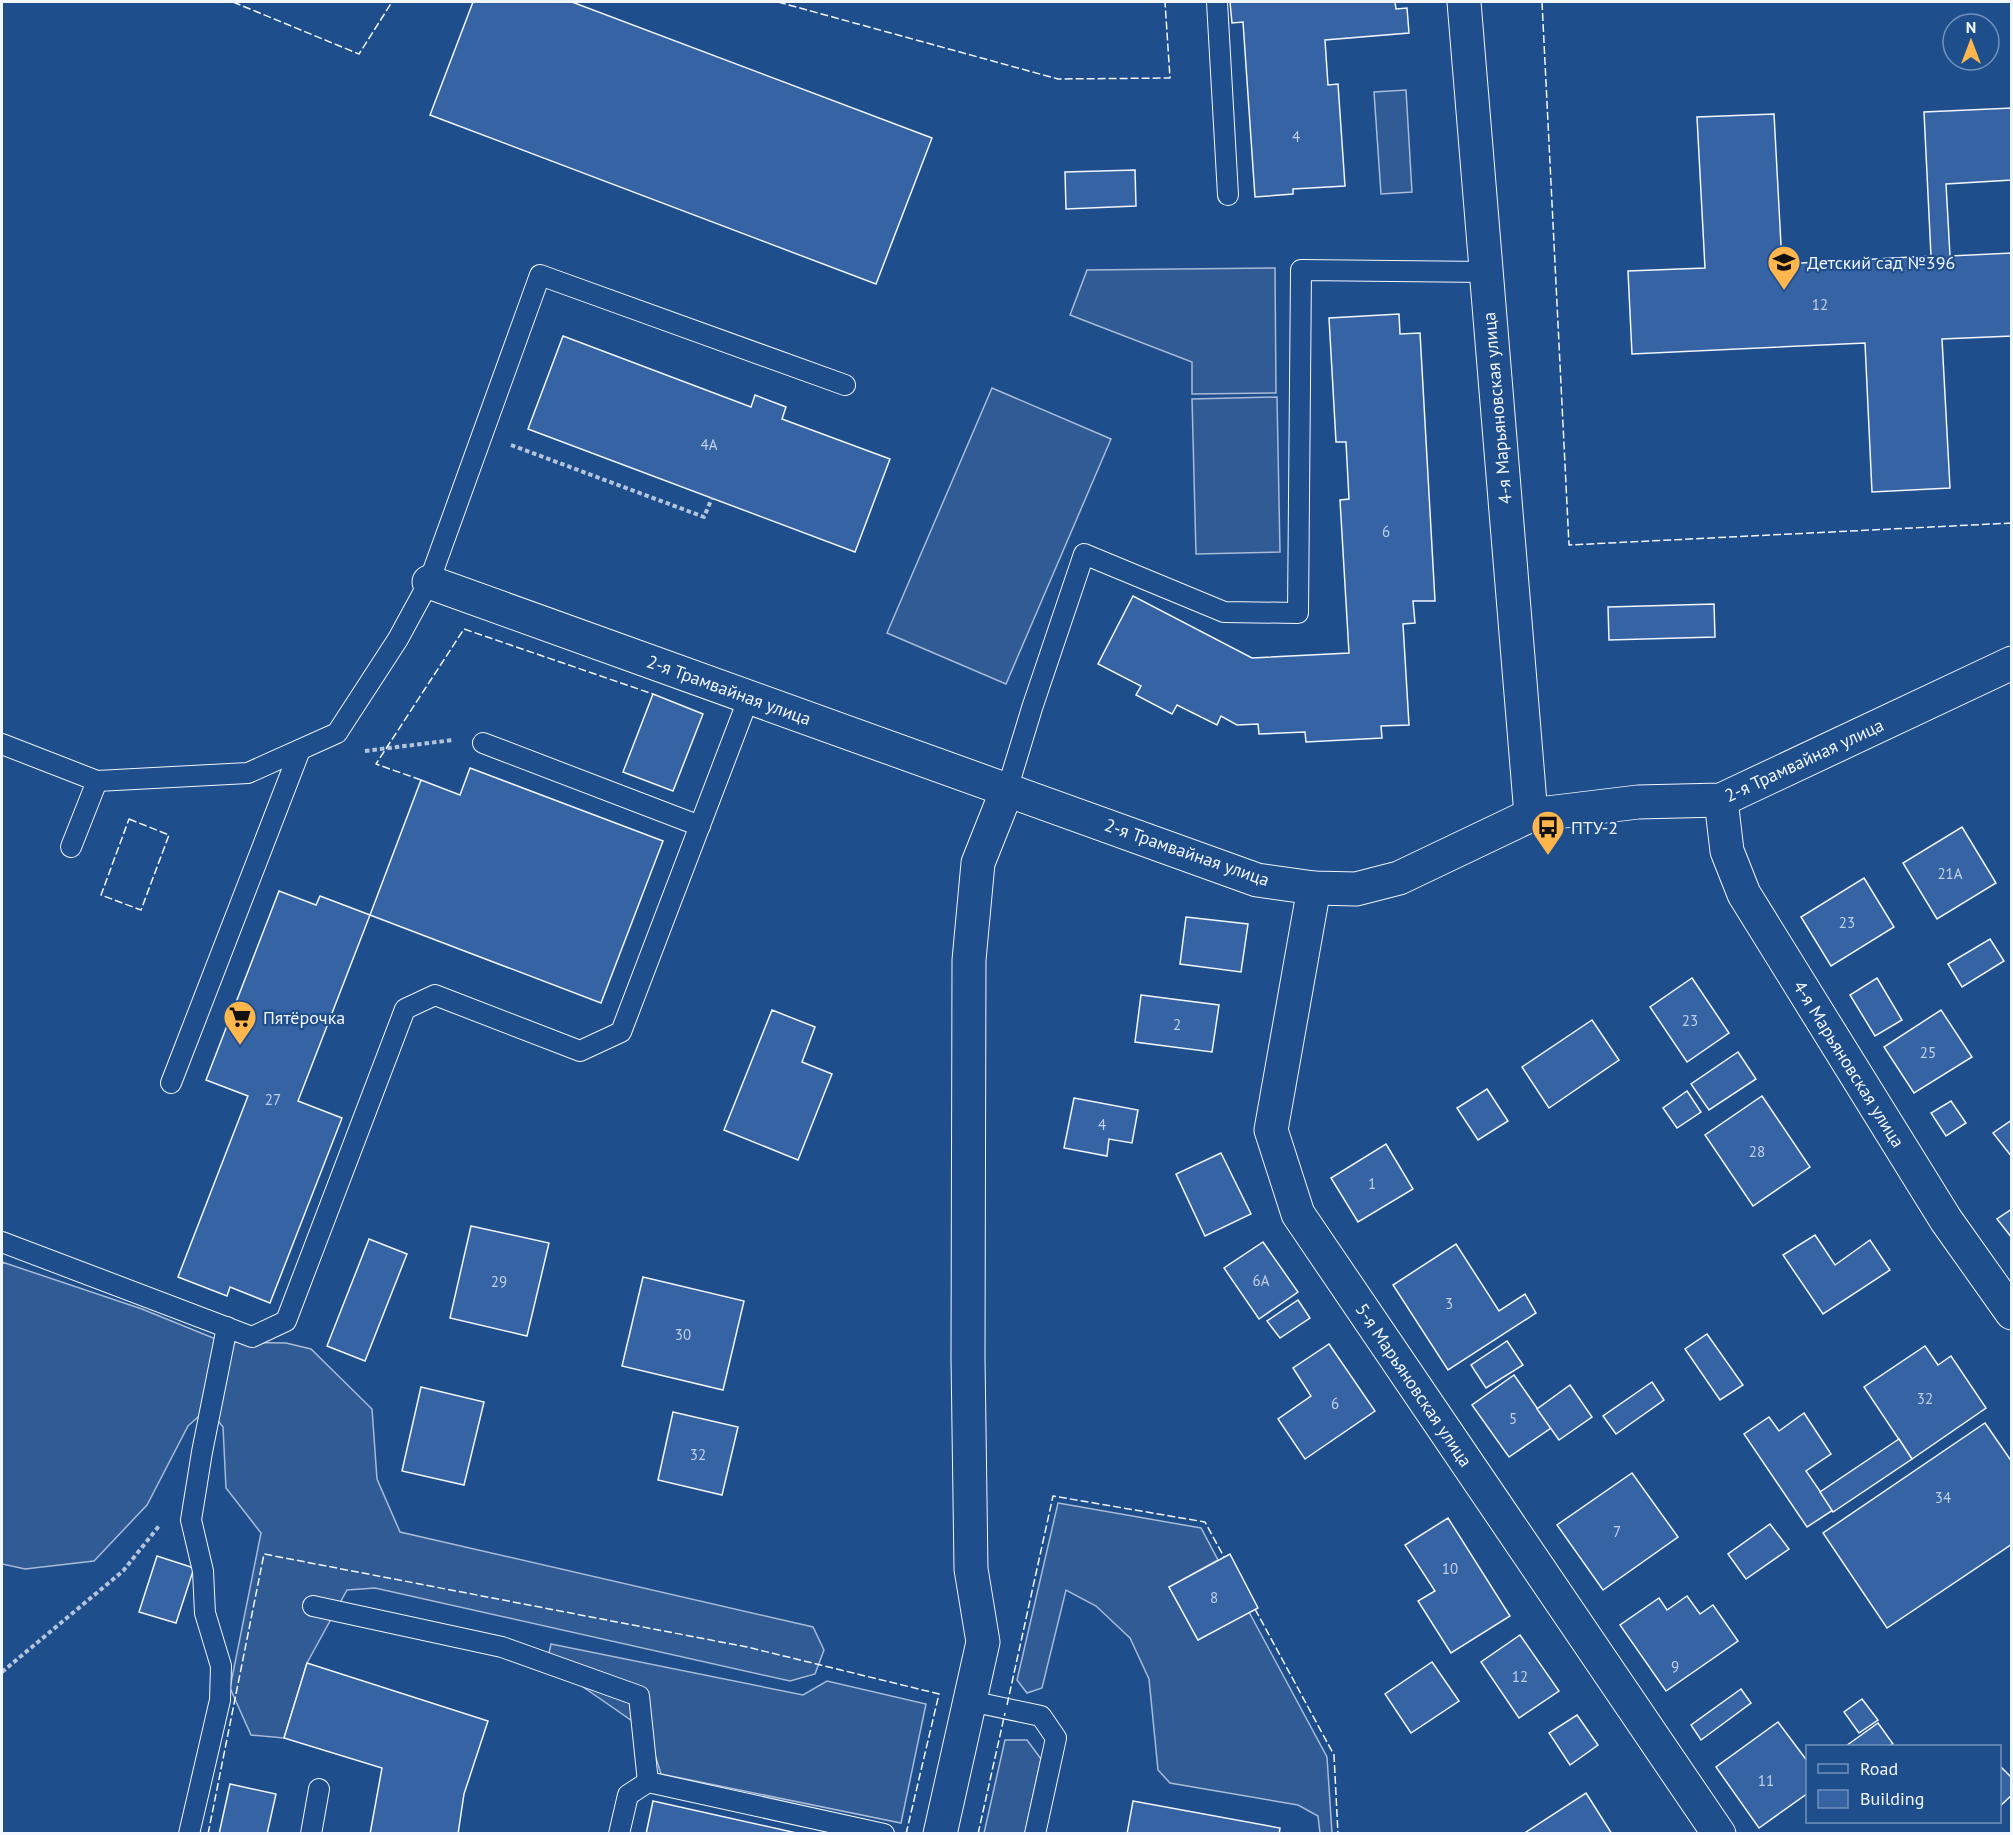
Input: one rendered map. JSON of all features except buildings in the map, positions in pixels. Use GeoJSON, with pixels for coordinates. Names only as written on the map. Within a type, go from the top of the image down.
{"type":"FeatureCollection","features":[{"type":"Feature","properties":{"kind":"street","name":"4-я Марьяновская улица"},"geometry":{"type":"LineString","coordinates":[[1464,2],[1531,815]]}},
{"type":"Feature","properties":{"kind":"street","name":"2-я Трамвайная улица"},"geometry":{"type":"LineString","coordinates":[[429,582],[1257,880],[1314,888],[1356,889],[1399,878],[1531,815],[1638,802],[1721,800],[2012,663]]}},
{"type":"Feature","properties":{"kind":"street"},"geometry":{"type":"LineString","coordinates":[[940,1833],[983,1642],[971,1569],[968,1358],[969,960],[978,863],[1007,790]]}},
{"type":"Feature","properties":{"kind":"street","name":"4-я Марьяновская улица"},"geometry":{"type":"LineString","coordinates":[[1721,800],[1727,851],[1744,894],[1946,1220],[2012,1313]]}},
{"type":"Feature","properties":{"kind":"street","name":"5-я Марьяновская улица"},"geometry":{"type":"LineString","coordinates":[[1314,888],[1271,1130],[1298,1214],[1719,1833]]}},
{"type":"Feature","properties":{"kind":"lane"},"geometry":{"type":"LineString","coordinates":[[1217,2],[1228,195]]}},
{"type":"Feature","properties":{"kind":"lane"},"geometry":{"type":"LineString","coordinates":[[1007,790],[1084,554],[1224,612],[1298,613],[1301,270],[1486,272]]}},
{"type":"Feature","properties":{"kind":"lane"},"geometry":{"type":"LineString","coordinates":[[2,744],[97,781],[248,773],[337,733],[399,639],[429,582],[540,275],[845,385]]}},
{"type":"Feature","properties":{"kind":"lane"},"geometry":{"type":"LineString","coordinates":[[2,1242],[252,1337],[286,1322],[405,1009],[435,996],[580,1051],[621,1032],[749,697]]}},
{"type":"Feature","properties":{"kind":"lane"},"geometry":{"type":"LineString","coordinates":[[483,743],[700,826]]}},
{"type":"Feature","properties":{"kind":"lane"},"geometry":{"type":"LineString","coordinates":[[171,1083],[300,750]]}},
{"type":"Feature","properties":{"kind":"lane"},"geometry":{"type":"LineString","coordinates":[[71,847],[97,781]]}},
{"type":"Feature","properties":{"kind":"lane"},"geometry":{"type":"LineString","coordinates":[[189,1833],[220,1700],[221,1666],[205,1613],[203,1571],[191,1520],[227,1327]]}},
{"type":"Feature","properties":{"kind":"lane"},"geometry":{"type":"LineString","coordinates":[[313,1606],[502,1647],[639,1696],[648,1782]]}},
{"type":"Feature","properties":{"kind":"lane"},"geometry":{"type":"LineString","coordinates":[[969,1701],[1041,1716],[1056,1738],[1035,1833]]}},
{"type":"Feature","properties":{"kind":"lane"},"geometry":{"type":"LineString","coordinates":[[619,1833],[628,1795],[648,1782],[832,1828],[884,1833]]}},
{"type":"Feature","properties":{"kind":"lane"},"geometry":{"type":"LineString","coordinates":[[311,1833],[319,1789]]}},
{"type":"Feature","properties":{"kind":"path"},"geometry":{"type":"LineString","coordinates":[[482,435],[704,517],[712,498]]}},
{"type":"Feature","properties":{"kind":"path"},"geometry":{"type":"LineString","coordinates":[[359,752],[453,740],[483,743]]}},
{"type":"Feature","properties":{"kind":"path"},"geometry":{"type":"LineString","coordinates":[[2,1672],[123,1571],[163,1521]]}},
{"type":"Feature","properties":{"kind":"shaded area"},"geometry":{"type":"Polygon","coordinates":[[[1406,90],[1412,192],[1381,194],[1374,92],[1406,90]]]}},
{"type":"Feature","properties":{"kind":"shaded area"},"geometry":{"type":"Polygon","coordinates":[[[1275,268],[1276,393],[1192,394],[1192,362],[1070,315],[1087,270],[1275,268]]]}},
{"type":"Feature","properties":{"kind":"shaded area"},"geometry":{"type":"Polygon","coordinates":[[[992,388],[1111,439],[1006,684],[887,633],[992,388]]]}},
{"type":"Feature","properties":{"kind":"shaded area"},"geometry":{"type":"Polygon","coordinates":[[[1277,397],[1280,552],[1196,554],[1192,399],[1277,397]]]}},
{"type":"Feature","properties":{"kind":"shaded area"},"geometry":{"type":"Polygon","coordinates":[[[2,1262],[142,1309],[223,1342],[286,1343],[311,1349],[372,1409],[377,1479],[400,1532],[813,1627],[824,1650],[815,1674],[790,1681],[375,1588],[347,1590],[307,1663],[284,1738],[251,1735],[230,1688],[261,1533],[226,1488],[223,1427],[208,1408],[188,1426],[147,1505],[94,1561],[25,1569],[2,1564],[2,1262]]]}},
{"type":"Feature","properties":{"kind":"shaded area"},"geometry":{"type":"Polygon","coordinates":[[[1058,1503],[1201,1528],[1218,1560],[1169,1587],[1198,1640],[1249,1612],[1327,1757],[1332,1833],[1320,1833],[1318,1816],[1298,1805],[1170,1783],[1158,1770],[1149,1679],[1130,1638],[1096,1606],[1066,1590],[1042,1688],[1027,1693],[1017,1680],[1058,1503]]]}},
{"type":"Feature","properties":{"kind":"shaded area"},"geometry":{"type":"Polygon","coordinates":[[[551,1644],[803,1695],[827,1681],[926,1704],[901,1823],[661,1774],[648,1732],[547,1662],[551,1644]]]}},
{"type":"Feature","properties":{"kind":"shaded area"},"geometry":{"type":"Polygon","coordinates":[[[1005,1740],[1027,1740],[1041,1759],[1025,1833],[984,1833],[1005,1740]]]}},
{"type":"Feature","properties":{"kind":"fence"},"geometry":{"type":"LineString","coordinates":[[233,2],[359,54],[392,2]]}},
{"type":"Feature","properties":{"kind":"fence"},"geometry":{"type":"LineString","coordinates":[[778,2],[1058,79],[1170,78],[1165,2]]}},
{"type":"Feature","properties":{"kind":"fence"},"geometry":{"type":"LineString","coordinates":[[1542,2],[1569,545],[2012,523]]}},
{"type":"Feature","properties":{"kind":"fence"},"geometry":{"type":"LineString","coordinates":[[421,780],[376,764],[464,629],[653,694]]}},
{"type":"Feature","properties":{"kind":"fence"},"geometry":{"type":"LineString","coordinates":[[129,819],[169,835],[141,910],[101,895],[129,819]]}},
{"type":"Feature","properties":{"kind":"fence"},"geometry":{"type":"LineString","coordinates":[[1007,1705],[1053,1496],[1205,1522],[1224,1557]]}},
{"type":"Feature","properties":{"kind":"fence"},"geometry":{"type":"LineString","coordinates":[[208,1834],[264,1554],[747,1647],[939,1694],[906,1834]]}},
{"type":"Feature","properties":{"kind":"fence"},"geometry":{"type":"LineString","coordinates":[[1255,1609],[1334,1755],[1338,1834]]}},
{"type":"Feature","properties":{"kind":"fence"},"geometry":{"type":"LineString","coordinates":[[978,1834],[1005,1713]]}},
{"type":"Feature","properties":{"kind":"place","name":"Детский сад №396"},"geometry":{"type":"Point","coordinates":[1784,291]}},
{"type":"Feature","properties":{"kind":"place","name":"ПТУ-2"},"geometry":{"type":"Point","coordinates":[1548,856]}},
{"type":"Feature","properties":{"kind":"place","name":"Пятёрочка"},"geometry":{"type":"Point","coordinates":[240,1046]}}]}
